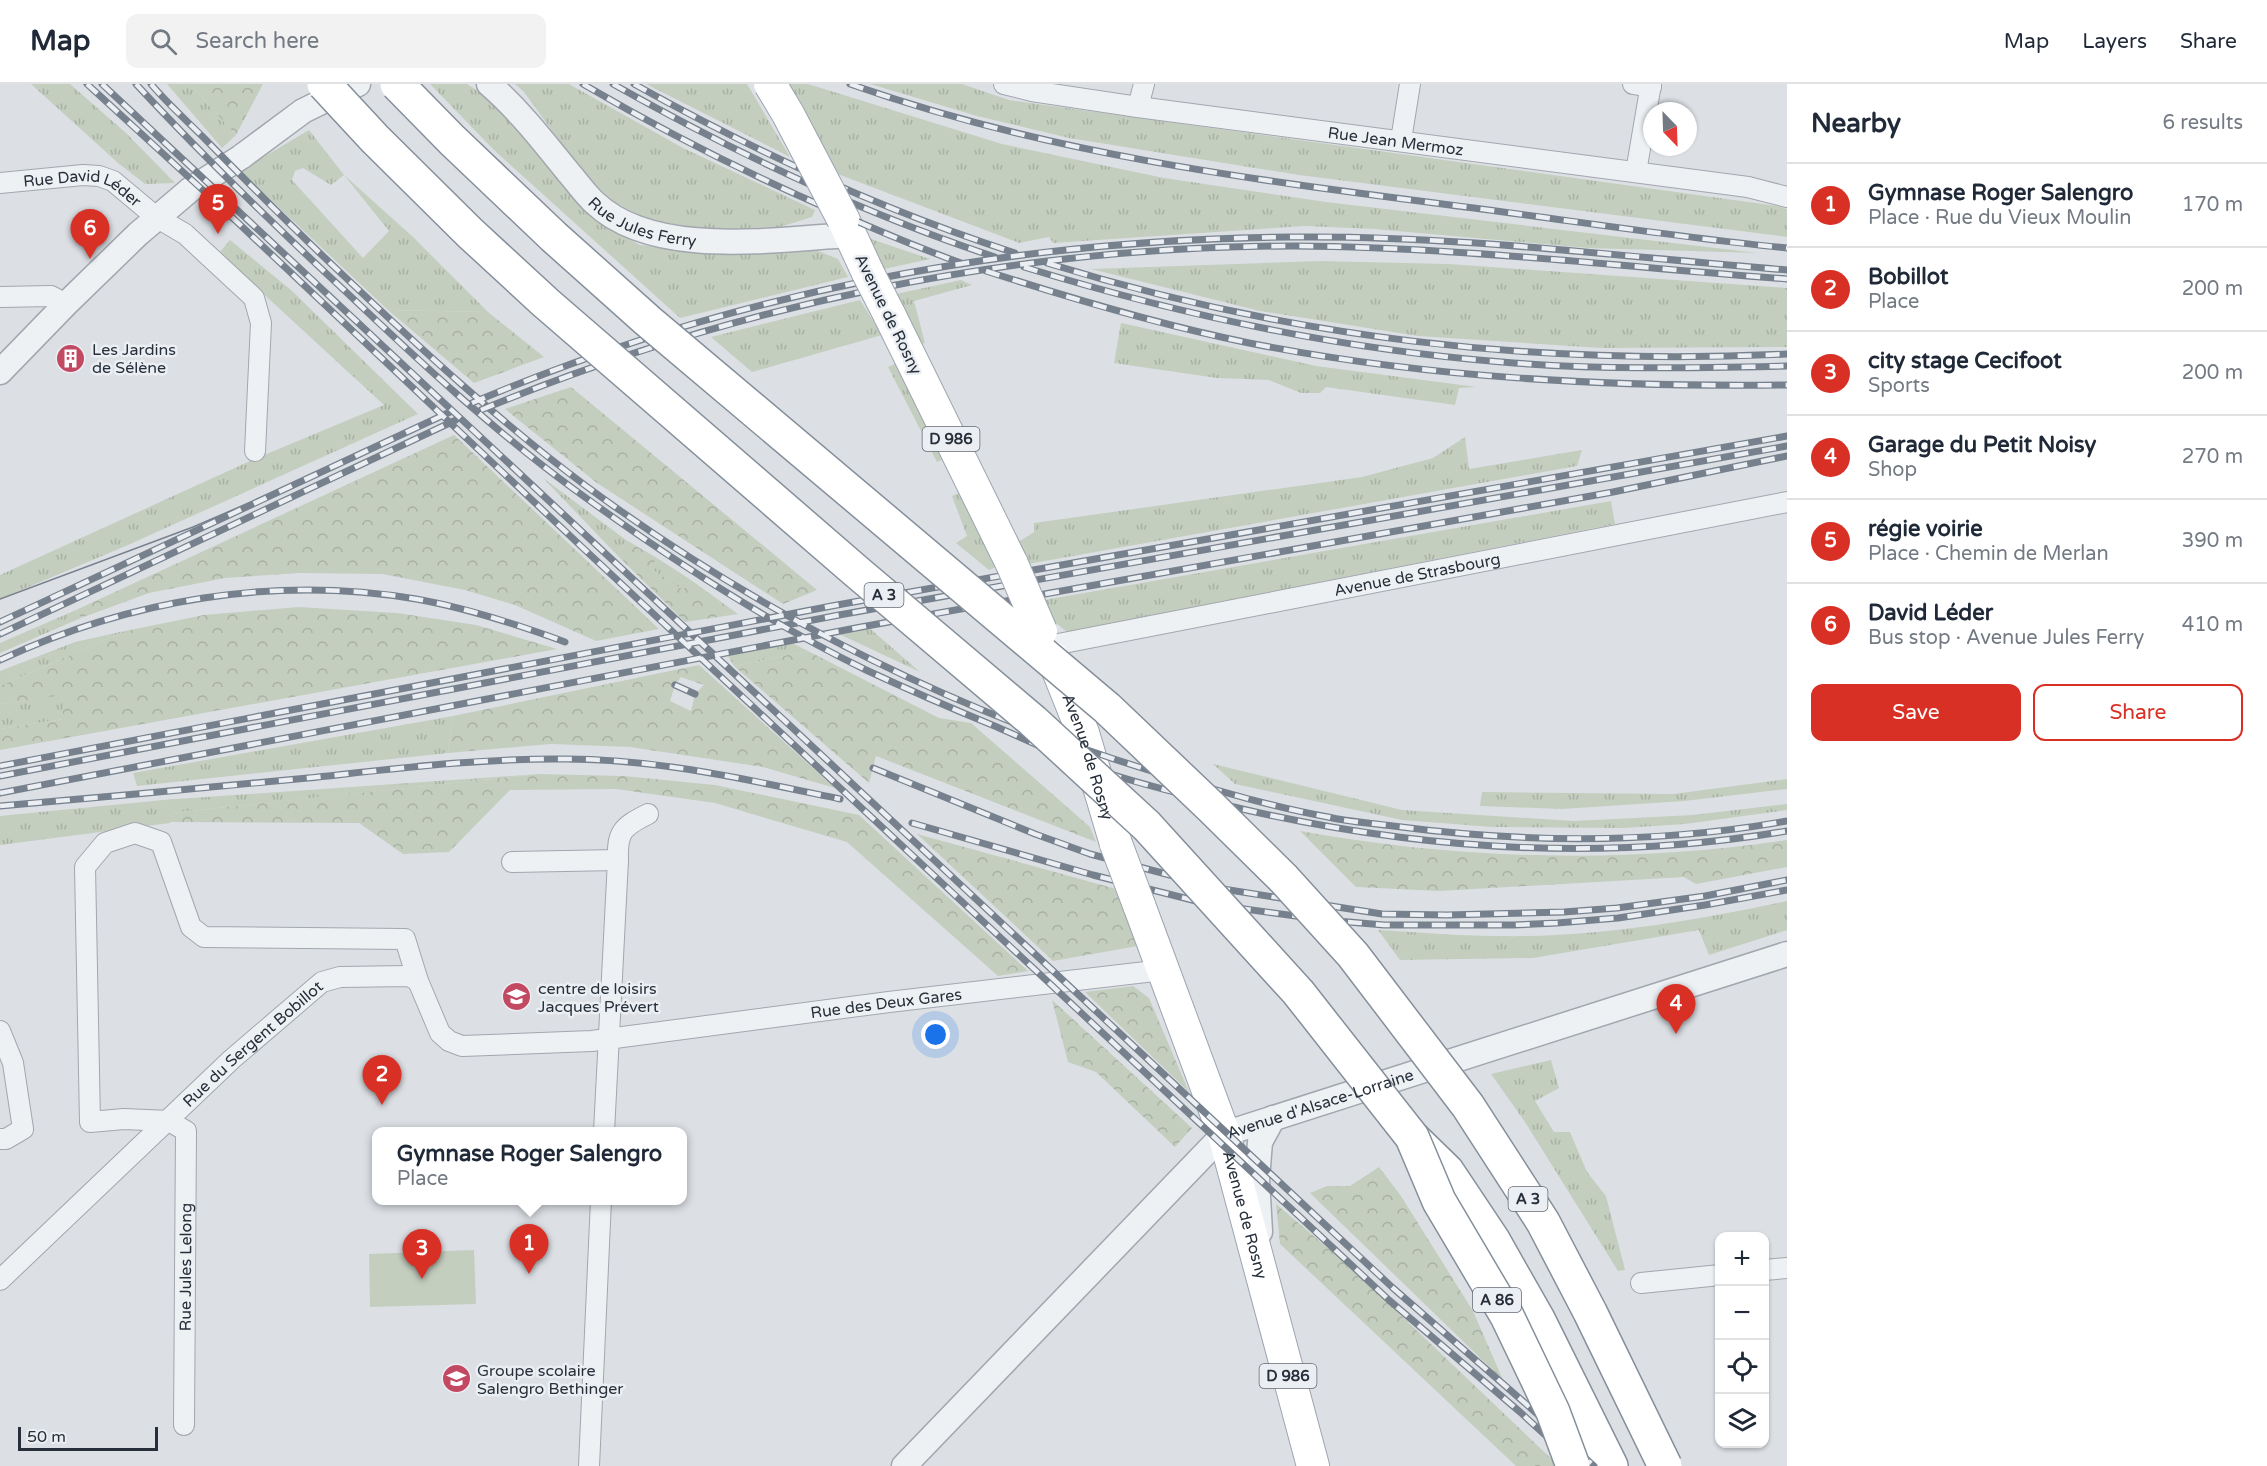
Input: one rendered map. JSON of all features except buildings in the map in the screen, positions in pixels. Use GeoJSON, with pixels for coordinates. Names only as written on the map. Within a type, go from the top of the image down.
{"type":"FeatureCollection","features":[{"type":"Feature","properties":{"kind":"highway","name":"A 3"},"geometry":{"type":"LineString","coordinates":[[324,84],[470,233],[546,303],[1033,721],[1147,826],[1298,992],[1412,1137],[1446,1171],[1493,1240],[1539,1321],[1611,1466]]}},
{"type":"Feature","properties":{"kind":"highway","name":"A 3"},"geometry":{"type":"LineString","coordinates":[[398,84],[452,140],[554,237],[648,321],[1107,708],[1284,879],[1353,955],[1468,1106],[1543,1222],[1665,1466]]}},
{"type":"Feature","properties":{"kind":"highway","name":"A 86"},"geometry":{"type":"LineString","coordinates":[[1412,1137],[1439,1201],[1507,1316],[1553,1412],[1573,1466]]}},
{"type":"Feature","properties":{"kind":"main road","name":"Avenue de Rosny"},"geometry":{"type":"LineString","coordinates":[[770,84],[847,227],[1012,564],[1083,733],[1116,844],[1224,1134],[1313,1466]]}},
{"type":"Feature","properties":{"kind":"street"},"geometry":{"type":"LineString","coordinates":[[0,372],[156,217],[191,189],[303,111],[358,84]]}},
{"type":"Feature","properties":{"kind":"street","name":"Rue Jules Ferry"},"geometry":{"type":"LineString","coordinates":[[489,84],[511,104],[595,204],[627,224],[660,235],[706,240],[755,240],[847,227]]}},
{"type":"Feature","properties":{"kind":"street","name":"Rue Jean Mermoz"},"geometry":{"type":"LineString","coordinates":[[1004,84],[1034,87],[1138,107],[1748,187],[1787,197]]}},
{"type":"Feature","properties":{"kind":"street"},"geometry":{"type":"LineString","coordinates":[[1138,107],[1144,84]]}},
{"type":"Feature","properties":{"kind":"street"},"geometry":{"type":"LineString","coordinates":[[1401,140],[1410,84]]}},
{"type":"Feature","properties":{"kind":"street"},"geometry":{"type":"LineString","coordinates":[[1636,172],[1645,85]]}},
{"type":"Feature","properties":{"kind":"street","name":"Rue David Léder"},"geometry":{"type":"LineString","coordinates":[[0,183],[83,175],[99,176],[113,181],[156,217],[185,234],[254,298],[261,323],[255,451]]}},
{"type":"Feature","properties":{"kind":"street"},"geometry":{"type":"LineString","coordinates":[[0,297],[51,296],[66,304]]}},
{"type":"Feature","properties":{"kind":"street","name":"Avenue de Strasbourg"},"geometry":{"type":"LineString","coordinates":[[1045,639],[1787,502]]}},
{"type":"Feature","properties":{"kind":"street"},"geometry":{"type":"LineString","coordinates":[[604,1127],[618,861],[617,841],[622,831],[648,814]]}},
{"type":"Feature","properties":{"kind":"street"},"geometry":{"type":"LineString","coordinates":[[170,1120],[124,1119],[90,1122],[85,867],[105,843],[135,833],[161,843],[191,927],[204,937],[405,939],[418,981],[440,1032],[449,1041],[462,1046],[609,1039]]}},
{"type":"Feature","properties":{"kind":"street"},"geometry":{"type":"LineString","coordinates":[[512,862],[618,861]]}},
{"type":"Feature","properties":{"kind":"street","name":"Avenue d'Alsace-Lorraine"},"geometry":{"type":"LineString","coordinates":[[904,1466],[1224,1134],[1787,954]]}},
{"type":"Feature","properties":{"kind":"street","name":"Rue des Deux Gares"},"geometry":{"type":"LineString","coordinates":[[609,1039],[1163,970]]}},
{"type":"Feature","properties":{"kind":"street","name":"Rue du Sergent Bobillot"},"geometry":{"type":"LineString","coordinates":[[0,1280],[232,1059],[322,982],[340,978],[409,976],[418,981]]}},
{"type":"Feature","properties":{"kind":"street"},"geometry":{"type":"LineString","coordinates":[[0,1030],[13,1062],[23,1129],[6,1139],[0,1139]]}},
{"type":"Feature","properties":{"kind":"street"},"geometry":{"type":"LineString","coordinates":[[1264,1286],[1257,1179],[1260,1142],[1273,1118]]}},
{"type":"Feature","properties":{"kind":"street","name":"Rue Jules Lelong"},"geometry":{"type":"LineString","coordinates":[[170,1120],[186,1131],[184,1425]]}},
{"type":"Feature","properties":{"kind":"street"},"geometry":{"type":"LineString","coordinates":[[588,1466],[601,1205]]}},
{"type":"Feature","properties":{"kind":"street"},"geometry":{"type":"LineString","coordinates":[[1769,1270],[1787,1268]]}},
{"type":"Feature","properties":{"kind":"street"},"geometry":{"type":"LineString","coordinates":[[1641,1283],[1715,1275]]}},
{"type":"Feature","properties":{"kind":"green space"},"geometry":{"type":"Polygon","coordinates":[[[31,84],[70,84],[126,133],[175,183],[145,184],[118,163],[31,84]]]}},
{"type":"Feature","properties":{"kind":"green space"},"geometry":{"type":"Polygon","coordinates":[[[167,84],[190,84],[236,135],[222,148],[167,84]]]}},
{"type":"Feature","properties":{"kind":"green space"},"geometry":{"type":"Polygon","coordinates":[[[190,84],[263,84],[236,135],[190,84]]]}},
{"type":"Feature","properties":{"kind":"green space"},"geometry":{"type":"Polygon","coordinates":[[[430,84],[467,84],[497,104],[555,176],[597,222],[640,245],[720,254],[813,249],[838,259],[848,277],[680,318],[494,150],[430,84]]]}},
{"type":"Feature","properties":{"kind":"green space"},"geometry":{"type":"Polygon","coordinates":[[[515,84],[569,84],[683,148],[815,210],[812,217],[780,227],[707,229],[648,220],[613,201],[579,168],[524,92],[515,84]]]}},
{"type":"Feature","properties":{"kind":"green space"},"geometry":{"type":"Polygon","coordinates":[[[646,84],[747,84],[790,157],[646,84]]]}},
{"type":"Feature","properties":{"kind":"green space"},"geometry":{"type":"Polygon","coordinates":[[[786,84],[808,84],[1002,144],[1164,178],[1326,202],[1758,253],[1588,248],[1374,229],[1304,226],[1053,243],[1049,237],[1019,243],[835,173],[786,84]]]}},
{"type":"Feature","properties":{"kind":"green space"},"geometry":{"type":"Polygon","coordinates":[[[870,84],[962,84],[1009,100],[1777,206],[1787,209],[1787,237],[1299,175],[1069,138],[977,116],[870,84]]]}},
{"type":"Feature","properties":{"kind":"green space"},"geometry":{"type":"Polygon","coordinates":[[[309,130],[344,175],[412,236],[488,312],[388,310],[240,171],[309,130]],[[303,168],[295,171],[292,180],[363,258],[389,231],[344,175],[331,185],[303,168]]]}},
{"type":"Feature","properties":{"kind":"green space"},"geometry":{"type":"Polygon","coordinates":[[[868,238],[930,259],[884,269],[868,238]]]}},
{"type":"Feature","properties":{"kind":"green space"},"geometry":{"type":"Polygon","coordinates":[[[230,240],[291,290],[418,414],[128,545],[0,599],[0,575],[250,461],[384,405],[219,253],[230,240]]]}},
{"type":"Feature","properties":{"kind":"green space"},"geometry":{"type":"Polygon","coordinates":[[[1320,261],[1449,264],[1787,288],[1787,347],[1602,348],[1418,336],[1260,311],[1091,269],[1320,261]]]}},
{"type":"Feature","properties":{"kind":"green space"},"geometry":{"type":"Polygon","coordinates":[[[961,280],[972,285],[914,301],[925,343],[917,345],[896,294],[961,280]]]}},
{"type":"Feature","properties":{"kind":"green space"},"geometry":{"type":"Polygon","coordinates":[[[860,300],[882,335],[752,372],[711,337],[860,300]]]}},
{"type":"Feature","properties":{"kind":"green space"},"geometry":{"type":"Polygon","coordinates":[[[388,310],[488,312],[544,357],[474,383],[388,310]]]}},
{"type":"Feature","properties":{"kind":"green space"},"geometry":{"type":"Polygon","coordinates":[[[1121,323],[1316,366],[1477,387],[1459,388],[1455,405],[1326,387],[1320,393],[1301,393],[1269,380],[1217,378],[1114,363],[1121,323]]]}},
{"type":"Feature","properties":{"kind":"green space"},"geometry":{"type":"Polygon","coordinates":[[[897,363],[944,459],[937,462],[888,367],[897,363]]]}},
{"type":"Feature","properties":{"kind":"green space"},"geometry":{"type":"Polygon","coordinates":[[[571,387],[817,590],[783,604],[597,483],[505,409],[571,387]]]}},
{"type":"Feature","properties":{"kind":"green space"},"geometry":{"type":"Polygon","coordinates":[[[454,435],[659,629],[596,641],[515,605],[465,590],[382,574],[299,573],[225,578],[149,593],[81,618],[76,610],[454,435]]]}},
{"type":"Feature","properties":{"kind":"green space"},"geometry":{"type":"Polygon","coordinates":[[[1465,437],[1469,469],[1582,450],[1577,466],[1028,564],[1020,541],[1034,532],[1034,523],[1362,477],[1433,458],[1465,437]]]}},
{"type":"Feature","properties":{"kind":"green space"},"geometry":{"type":"Polygon","coordinates":[[[543,478],[626,540],[617,555],[543,478]]]}},
{"type":"Feature","properties":{"kind":"green space"},"geometry":{"type":"Polygon","coordinates":[[[961,492],[998,566],[989,570],[956,543],[967,536],[952,496],[961,492]]]}},
{"type":"Feature","properties":{"kind":"green space"},"geometry":{"type":"Polygon","coordinates":[[[1611,501],[1615,524],[1067,632],[1050,618],[1044,600],[1611,501]]]}},
{"type":"Feature","properties":{"kind":"green space"},"geometry":{"type":"Polygon","coordinates":[[[626,540],[657,558],[650,568],[683,590],[691,580],[738,614],[685,622],[617,555],[626,540]]]}},
{"type":"Feature","properties":{"kind":"green space"},"geometry":{"type":"Polygon","coordinates":[[[657,558],[691,580],[683,591],[650,568],[657,558]]]}},
{"type":"Feature","properties":{"kind":"green space"},"geometry":{"type":"Polygon","coordinates":[[[299,607],[397,613],[476,625],[557,649],[0,750],[0,729],[63,719],[63,695],[0,704],[0,686],[125,631],[204,615],[299,607]]]}},
{"type":"Feature","properties":{"kind":"green space"},"geometry":{"type":"Polygon","coordinates":[[[76,610],[81,618],[0,653],[0,643],[76,610]]]}},
{"type":"Feature","properties":{"kind":"green space"},"geometry":{"type":"Polygon","coordinates":[[[867,626],[920,672],[839,634],[867,626]]]}},
{"type":"Feature","properties":{"kind":"green space"},"geometry":{"type":"Polygon","coordinates":[[[125,631],[0,686],[0,671],[75,642],[125,631]]]}},
{"type":"Feature","properties":{"kind":"green space"},"geometry":{"type":"Polygon","coordinates":[[[792,643],[808,651],[734,666],[728,656],[792,643]]]}},
{"type":"Feature","properties":{"kind":"green space"},"geometry":{"type":"Polygon","coordinates":[[[808,651],[939,718],[971,723],[1090,827],[1096,842],[876,756],[869,783],[734,666],[808,651]]]}},
{"type":"Feature","properties":{"kind":"green space"},"geometry":{"type":"Polygon","coordinates":[[[699,665],[835,788],[763,767],[630,747],[551,744],[448,753],[453,716],[699,665]],[[681,677],[675,685],[670,701],[691,711],[695,694],[704,685],[681,677]]]}},
{"type":"Feature","properties":{"kind":"green space"},"geometry":{"type":"Polygon","coordinates":[[[63,694],[63,719],[0,729],[0,704],[63,694]]]}},
{"type":"Feature","properties":{"kind":"green space"},"geometry":{"type":"Polygon","coordinates":[[[453,716],[448,753],[137,786],[133,773],[453,716]]]}},
{"type":"Feature","properties":{"kind":"green space"},"geometry":{"type":"Polygon","coordinates":[[[1213,764],[1402,810],[1574,821],[1693,815],[1787,804],[1787,810],[1685,824],[1624,828],[1492,827],[1402,820],[1235,784],[1213,764]]]}},
{"type":"Feature","properties":{"kind":"green space"},"geometry":{"type":"Polygon","coordinates":[[[539,774],[171,813],[170,823],[0,845],[0,816],[163,800],[539,774]]]}},
{"type":"Feature","properties":{"kind":"green space"},"geometry":{"type":"Polygon","coordinates":[[[539,774],[624,776],[715,785],[859,815],[1028,971],[998,976],[847,842],[715,803],[616,789],[510,790],[449,852],[403,854],[359,823],[169,822],[170,813],[539,774]]]}},
{"type":"Feature","properties":{"kind":"green space"},"geometry":{"type":"Polygon","coordinates":[[[1787,779],[1787,789],[1684,801],[1562,809],[1480,806],[1482,792],[1673,794],[1787,779]]]}},
{"type":"Feature","properties":{"kind":"green space"},"geometry":{"type":"Polygon","coordinates":[[[1300,831],[1421,848],[1543,855],[1665,853],[1787,840],[1787,867],[1696,884],[1684,877],[1439,891],[1356,887],[1300,831]]]}},
{"type":"Feature","properties":{"kind":"green space"},"geometry":{"type":"Polygon","coordinates":[[[917,834],[1120,890],[1138,946],[1053,961],[917,834]]]}},
{"type":"Feature","properties":{"kind":"green space"},"geometry":{"type":"Polygon","coordinates":[[[1787,901],[1787,930],[1709,955],[1699,930],[1533,958],[1400,960],[1378,930],[1482,936],[1570,934],[1643,927],[1787,901]]]}},
{"type":"Feature","properties":{"kind":"green space"},"geometry":{"type":"Polygon","coordinates":[[[1133,986],[1149,998],[1189,1092],[1085,992],[1133,986]]]}},
{"type":"Feature","properties":{"kind":"green space"},"geometry":{"type":"Polygon","coordinates":[[[1052,1000],[1192,1128],[1175,1147],[1096,1072],[1068,1062],[1052,1000]]]}},
{"type":"Feature","properties":{"kind":"green space"},"geometry":{"type":"Polygon","coordinates":[[[1551,1060],[1559,1088],[1535,1101],[1554,1132],[1570,1132],[1587,1172],[1606,1196],[1625,1270],[1618,1271],[1525,1122],[1491,1074],[1551,1060]]]}},
{"type":"Feature","properties":{"kind":"green space"},"geometry":{"type":"Polygon","coordinates":[[[1379,1167],[1401,1196],[1473,1311],[1503,1380],[1310,1193],[1327,1186],[1350,1186],[1379,1167]]]}},
{"type":"Feature","properties":{"kind":"green space"},"geometry":{"type":"Polygon","coordinates":[[[1276,1204],[1348,1265],[1559,1466],[1516,1466],[1280,1244],[1276,1204]]]}},
{"type":"Feature","properties":{"kind":"green space"},"geometry":{"type":"Polygon","coordinates":[[[474,1250],[476,1304],[370,1307],[369,1254],[474,1250]]]}},
{"type":"Feature","properties":{"kind":"tram line"},"geometry":{"type":"LineString","coordinates":[[0,599],[193,527],[281,489]]}},
{"type":"Feature","properties":{"kind":"railway"},"geometry":{"type":"LineString","coordinates":[[87,84],[1390,1301],[1520,1412],[1579,1466]]}},
{"type":"Feature","properties":{"kind":"railway"},"geometry":{"type":"LineString","coordinates":[[102,84],[1393,1288],[1594,1466]]}},
{"type":"Feature","properties":{"kind":"railway"},"geometry":{"type":"LineString","coordinates":[[136,84],[291,241],[457,394],[545,467],[645,539],[753,609],[828,651],[898,685],[1109,773],[1221,804],[1361,832],[1432,841],[1574,848],[1645,847],[1716,841],[1787,831]]}},
{"type":"Feature","properties":{"kind":"railway"},"geometry":{"type":"LineString","coordinates":[[151,84],[273,208],[373,304],[462,385],[554,462],[654,534],[725,579],[871,660],[947,695],[1024,727],[1182,780],[1254,800],[1344,820],[1491,836],[1590,839],[1689,834],[1787,821]]}},
{"type":"Feature","properties":{"kind":"railway"},"geometry":{"type":"LineString","coordinates":[[583,84],[704,150],[797,195],[961,263]]}},
{"type":"Feature","properties":{"kind":"railway"},"geometry":{"type":"LineString","coordinates":[[613,84],[705,134],[800,180],[896,221],[995,257]]}},
{"type":"Feature","properties":{"kind":"railway"},"geometry":{"type":"LineString","coordinates":[[634,84],[726,133],[820,178],[917,218],[1015,253]]}},
{"type":"Feature","properties":{"kind":"railway"},"geometry":{"type":"LineString","coordinates":[[850,84],[923,108],[997,128],[1147,161],[1298,185],[1787,248]]}},
{"type":"Feature","properties":{"kind":"railway"},"geometry":{"type":"LineString","coordinates":[[472,403],[570,364],[669,331],[771,303],[873,279],[977,261],[1081,248],[1186,240],[1353,237],[1477,243],[1787,270]]}},
{"type":"Feature","properties":{"kind":"railway"},"geometry":{"type":"LineString","coordinates":[[481,410],[578,373],[677,340],[777,312],[879,288],[982,270],[1086,257],[1190,249],[1356,247],[1479,254],[1787,279]]}},
{"type":"Feature","properties":{"kind":"railway"},"geometry":{"type":"LineString","coordinates":[[1047,263],[1138,289],[1229,311],[1321,328],[1413,341],[1505,350],[1598,355],[1692,357],[1787,354]]}},
{"type":"Feature","properties":{"kind":"railway"},"geometry":{"type":"LineString","coordinates":[[1024,267],[1142,300],[1260,328],[1441,356],[1573,366],[1680,368],[1787,366]]}},
{"type":"Feature","properties":{"kind":"railway"},"geometry":{"type":"LineString","coordinates":[[986,271],[1183,328],[1249,343],[1382,365],[1584,382],[1787,385]]}},
{"type":"Feature","properties":{"kind":"railway"},"geometry":{"type":"LineString","coordinates":[[0,622],[450,412]]}},
{"type":"Feature","properties":{"kind":"railway"},"geometry":{"type":"LineString","coordinates":[[0,634],[456,420]]}},
{"type":"Feature","properties":{"kind":"railway"},"geometry":{"type":"LineString","coordinates":[[0,766],[837,605],[1787,436]]}},
{"type":"Feature","properties":{"kind":"railway"},"geometry":{"type":"LineString","coordinates":[[0,776],[839,615],[1787,446]]}},
{"type":"Feature","properties":{"kind":"railway"},"geometry":{"type":"LineString","coordinates":[[0,793],[861,627],[1613,492],[1787,456]]}},
{"type":"Feature","properties":{"kind":"railway"},"geometry":{"type":"LineString","coordinates":[[0,660],[49,639],[151,608],[204,598],[256,592],[310,590],[363,592],[416,599],[491,617],[565,642]]}},
{"type":"Feature","properties":{"kind":"railway"},"geometry":{"type":"LineString","coordinates":[[675,685],[695,694]]}},
{"type":"Feature","properties":{"kind":"railway"},"geometry":{"type":"LineString","coordinates":[[0,806],[437,765],[534,759],[601,760],[670,767],[840,799]]}},
{"type":"Feature","properties":{"kind":"railway"},"geometry":{"type":"LineString","coordinates":[[873,768],[1090,854],[1223,889],[1382,914],[1447,915],[1564,912],[1617,908],[1705,896],[1787,880]]}},
{"type":"Feature","properties":{"kind":"railway"},"geometry":{"type":"LineString","coordinates":[[912,823],[1093,875],[1208,904],[1325,920],[1384,925],[1513,925],[1618,918],[1787,890]]}},
{"type":"Feature","properties":{"kind":"place","name":"régie voirie"},"geometry":{"type":"Point","coordinates":[218,234]}},
{"type":"Feature","properties":{"kind":"place","name":"David Léder"},"geometry":{"type":"Point","coordinates":[90,259]}},
{"type":"Feature","properties":{"kind":"place","name":"Les Jardins de Sélène"},"geometry":{"type":"Point","coordinates":[71,358]}},
{"type":"Feature","properties":{"kind":"place","name":"centre de loisirs Jacques Prévert"},"geometry":{"type":"Point","coordinates":[517,997]}},
{"type":"Feature","properties":{"kind":"place","name":"Garage du Petit Noisy"},"geometry":{"type":"Point","coordinates":[1676,1034]}},
{"type":"Feature","properties":{"kind":"place","name":"Bobillot"},"geometry":{"type":"Point","coordinates":[382,1105]}},
{"type":"Feature","properties":{"kind":"place","name":"Gymnase Roger Salengro"},"geometry":{"type":"Point","coordinates":[529,1274]}},
{"type":"Feature","properties":{"kind":"place","name":"city stage Cecifoot"},"geometry":{"type":"Point","coordinates":[422,1279]}},
{"type":"Feature","properties":{"kind":"place","name":"Groupe scolaire Salengro Bethinger"},"geometry":{"type":"Point","coordinates":[456,1379]}}]}
